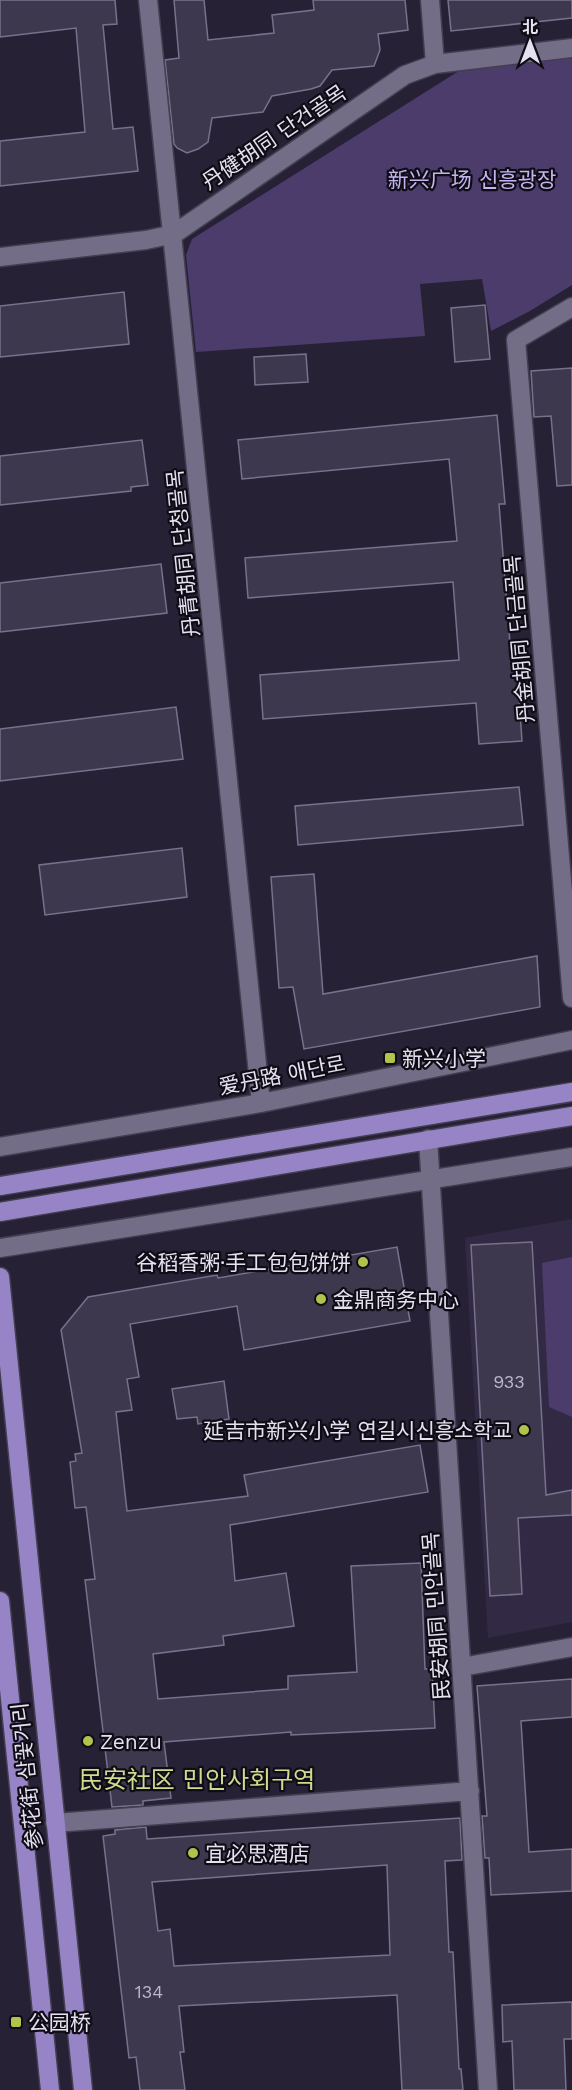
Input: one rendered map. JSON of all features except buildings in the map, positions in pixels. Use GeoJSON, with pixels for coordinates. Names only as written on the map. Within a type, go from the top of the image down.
{"type":"FeatureCollection","features":[{"type":"Feature","properties":{"kind":"main road"},"geometry":{"type":"LineString","coordinates":[[0,1186],[572,1092]]}},
{"type":"Feature","properties":{"kind":"main road"},"geometry":{"type":"LineString","coordinates":[[0,1212],[572,1116]]}},
{"type":"Feature","properties":{"kind":"main road","name":"参花街 삼꽃거리"},"geometry":{"type":"LineString","coordinates":[[0,1277],[82,2090]]}},
{"type":"Feature","properties":{"kind":"main road","name":"参花街 삼꽃거리"},"geometry":{"type":"LineString","coordinates":[[0,1601],[50,2090]]}},
{"type":"Feature","properties":{"kind":"street","name":"丹青胡同 단청골목"},"geometry":{"type":"LineString","coordinates":[[148,0],[174,234],[261,1102]]}},
{"type":"Feature","properties":{"kind":"street"},"geometry":{"type":"LineString","coordinates":[[430,0],[435,64]]}},
{"type":"Feature","properties":{"kind":"street","name":"丹健胡同 단건골목"},"geometry":{"type":"LineString","coordinates":[[0,257],[146,240],[174,234],[405,75],[435,64],[572,48]]}},
{"type":"Feature","properties":{"kind":"street","name":"丹金胡同 단금골목"},"geometry":{"type":"LineString","coordinates":[[572,308],[516,340],[572,999]]}},
{"type":"Feature","properties":{"kind":"street","name":"爱丹路 애단로"},"geometry":{"type":"LineString","coordinates":[[0,1147],[261,1102],[572,1040]]}},
{"type":"Feature","properties":{"kind":"street","name":"民安胡同 민안골목"},"geometry":{"type":"LineString","coordinates":[[428,1139],[488,2090]]}},
{"type":"Feature","properties":{"kind":"street"},"geometry":{"type":"LineString","coordinates":[[0,1248],[572,1157]]}},
{"type":"Feature","properties":{"kind":"street"},"geometry":{"type":"LineString","coordinates":[[462,1667],[572,1647]]}},
{"type":"Feature","properties":{"kind":"street"},"geometry":{"type":"LineString","coordinates":[[55,1823],[470,1791]]}},
{"type":"Feature","properties":{"kind":"shaded area","name":"延吉市新兴小学 연길시신흥소학교"},"geometry":{"type":"Polygon","coordinates":[[[572,1219],[572,1622],[488,1638],[465,1238],[572,1219]]]}},
{"type":"Feature","properties":{"kind":"green space","name":"新兴广场 신흥광장"},"geometry":{"type":"Polygon","coordinates":[[[572,56],[572,285],[530,311],[491,331],[482,279],[420,284],[425,336],[196,352],[186,255],[192,239],[462,69],[572,56]]]}},
{"type":"Feature","properties":{"kind":"green space"},"geometry":{"type":"Polygon","coordinates":[[[572,1257],[572,1417],[549,1407],[542,1263],[572,1257]]]}},
{"type":"Feature","properties":{"kind":"place","name":"新兴小学"},"geometry":{"type":"Point","coordinates":[390,1058]}},
{"type":"Feature","properties":{"kind":"place","name":"谷稻香粥·手工包包饼饼"},"geometry":{"type":"Point","coordinates":[363,1262]}},
{"type":"Feature","properties":{"kind":"place","name":"金鼎商务中心"},"geometry":{"type":"Point","coordinates":[321,1299]}},
{"type":"Feature","properties":{"kind":"place","name":"延吉市新兴小学 연길시신흥소학교"},"geometry":{"type":"Point","coordinates":[524,1430]}},
{"type":"Feature","properties":{"kind":"place","name":"Zenzu"},"geometry":{"type":"Point","coordinates":[88,1741]}},
{"type":"Feature","properties":{"kind":"place","name":"宜必思酒店"},"geometry":{"type":"Point","coordinates":[193,1853]}},
{"type":"Feature","properties":{"kind":"place","name":"公园桥"},"geometry":{"type":"Point","coordinates":[16,2022]}},
{"type":"Feature","properties":{"kind":"district","name":"民安社区 민안사회구역"},"geometry":{"type":"Point","coordinates":[197,1780]}}]}
